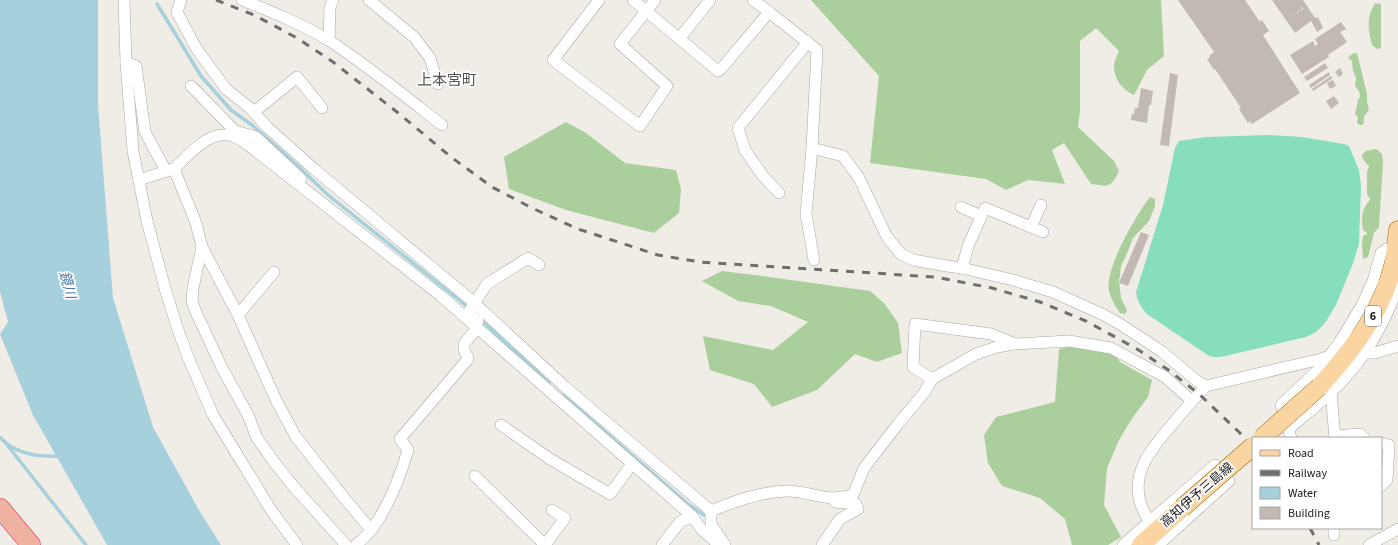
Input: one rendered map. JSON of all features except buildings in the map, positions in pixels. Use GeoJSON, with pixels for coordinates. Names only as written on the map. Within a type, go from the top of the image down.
{"type":"FeatureCollection","features":[{"type":"Feature","properties":{"kind":"highway"},"geometry":{"type":"LineString","coordinates":[[0,508],[31,545]]}},
{"type":"Feature","properties":{"kind":"main road","name":"6"},"geometry":{"type":"LineString","coordinates":[[1263,437],[1325,390],[1372,319],[1393,266],[1397,239]]}},
{"type":"Feature","properties":{"kind":"main road","name":"高知伊予三島線"},"geometry":{"type":"LineString","coordinates":[[1141,545],[1252,447]]}},
{"type":"Feature","properties":{"kind":"street"},"geometry":{"type":"LineString","coordinates":[[124,0],[126,62],[133,151],[147,222],[178,330],[212,415],[271,510],[297,545]]}},
{"type":"Feature","properties":{"kind":"street"},"geometry":{"type":"LineString","coordinates":[[181,0],[177,12],[196,48],[226,89],[254,112],[267,127],[471,308],[711,511],[711,524],[725,545]]}},
{"type":"Feature","properties":{"kind":"street"},"geometry":{"type":"LineString","coordinates":[[242,0],[293,21],[329,41],[372,70],[442,125]]}},
{"type":"Feature","properties":{"kind":"street"},"geometry":{"type":"LineString","coordinates":[[329,41],[330,7],[333,0]]}},
{"type":"Feature","properties":{"kind":"street"},"geometry":{"type":"LineString","coordinates":[[369,0],[414,37],[430,58],[438,84]]}},
{"type":"Feature","properties":{"kind":"street"},"geometry":{"type":"LineString","coordinates":[[599,0],[553,60],[640,126],[667,86],[620,44],[655,0]]}},
{"type":"Feature","properties":{"kind":"street"},"geometry":{"type":"LineString","coordinates":[[633,0],[718,71],[769,12]]}},
{"type":"Feature","properties":{"kind":"street"},"geometry":{"type":"LineString","coordinates":[[679,39],[710,0]]}},
{"type":"Feature","properties":{"kind":"street"},"geometry":{"type":"LineString","coordinates":[[753,0],[817,50],[812,148],[806,214],[814,260]]}},
{"type":"Feature","properties":{"kind":"street"},"geometry":{"type":"LineString","coordinates":[[779,193],[763,176],[745,150],[738,128],[808,42]]}},
{"type":"Feature","properties":{"kind":"street"},"geometry":{"type":"LineString","coordinates":[[126,62],[136,66],[145,132],[170,170],[196,222],[202,247],[238,314],[276,400],[296,437],[371,530]]}},
{"type":"Feature","properties":{"kind":"street"},"geometry":{"type":"LineString","coordinates":[[254,112],[297,77],[322,108]]}},
{"type":"Feature","properties":{"kind":"street"},"geometry":{"type":"LineString","coordinates":[[191,86],[233,133],[441,296],[692,516],[702,530],[719,545]]}},
{"type":"Feature","properties":{"kind":"street"},"geometry":{"type":"LineString","coordinates":[[256,136],[267,127]]}},
{"type":"Feature","properties":{"kind":"street"},"geometry":{"type":"LineString","coordinates":[[139,180],[170,170],[203,142],[215,136],[233,133],[256,136],[298,176],[319,201]]}},
{"type":"Feature","properties":{"kind":"street"},"geometry":{"type":"LineString","coordinates":[[812,148],[843,156],[859,178],[887,237],[901,254],[913,260],[962,268],[1013,280],[1053,292],[1104,315],[1120,324],[1161,351],[1197,381],[1206,386]]}},
{"type":"Feature","properties":{"kind":"street"},"geometry":{"type":"LineString","coordinates":[[1031,227],[1041,205]]}},
{"type":"Feature","properties":{"kind":"street"},"geometry":{"type":"LineString","coordinates":[[961,207],[981,216]]}},
{"type":"Feature","properties":{"kind":"street"},"geometry":{"type":"LineString","coordinates":[[962,268],[968,246],[985,208],[1043,232]]}},
{"type":"Feature","properties":{"kind":"street"},"geometry":{"type":"LineString","coordinates":[[1290,434],[1281,406],[1322,366],[1330,356],[1361,307],[1373,281],[1381,253],[1387,250],[1397,239]]}},
{"type":"Feature","properties":{"kind":"street"},"geometry":{"type":"LineString","coordinates":[[202,247],[192,301],[222,368],[248,415],[257,438],[274,462],[313,509],[346,545]]}},
{"type":"Feature","properties":{"kind":"street"},"geometry":{"type":"LineString","coordinates":[[471,308],[487,284],[528,258],[539,265]]}},
{"type":"Feature","properties":{"kind":"street"},"geometry":{"type":"LineString","coordinates":[[238,314],[274,272]]}},
{"type":"Feature","properties":{"kind":"street"},"geometry":{"type":"LineString","coordinates":[[1290,434],[1325,390],[1348,374],[1364,353],[1380,328],[1398,285]]}},
{"type":"Feature","properties":{"kind":"street"},"geometry":{"type":"LineString","coordinates":[[471,308],[496,344]]}},
{"type":"Feature","properties":{"kind":"street"},"geometry":{"type":"LineString","coordinates":[[932,379],[913,367],[915,324],[991,334],[1014,344]]}},
{"type":"Feature","properties":{"kind":"street"},"geometry":{"type":"LineString","coordinates":[[356,545],[371,530],[390,498],[408,450],[400,439],[468,359],[464,350],[464,344],[478,328]]}},
{"type":"Feature","properties":{"kind":"street"},"geometry":{"type":"LineString","coordinates":[[711,511],[751,496],[786,491],[832,498],[853,495],[864,468],[924,393],[932,379],[976,354],[997,347],[1014,344],[1069,341],[1110,348],[1165,377],[1192,401]]}},
{"type":"Feature","properties":{"kind":"street"},"geometry":{"type":"LineString","coordinates":[[1364,353],[1375,353],[1398,346]]}},
{"type":"Feature","properties":{"kind":"street"},"geometry":{"type":"LineString","coordinates":[[1150,521],[1146,516],[1140,501],[1138,487],[1140,473],[1149,452],[1206,386],[1330,356]]}},
{"type":"Feature","properties":{"kind":"street"},"geometry":{"type":"LineString","coordinates":[[1325,390],[1335,437],[1360,434],[1363,437]]}},
{"type":"Feature","properties":{"kind":"street"},"geometry":{"type":"LineString","coordinates":[[501,425],[550,458],[610,494],[632,464]]}},
{"type":"Feature","properties":{"kind":"street"},"geometry":{"type":"LineString","coordinates":[[1382,443],[1389,445],[1387,480],[1382,485]]}},
{"type":"Feature","properties":{"kind":"street"},"geometry":{"type":"LineString","coordinates":[[1123,545],[1215,465]]}},
{"type":"Feature","properties":{"kind":"street"},"geometry":{"type":"LineString","coordinates":[[475,476],[545,545],[565,518],[552,510]]}},
{"type":"Feature","properties":{"kind":"street"},"geometry":{"type":"LineString","coordinates":[[1158,545],[1229,481]]}},
{"type":"Feature","properties":{"kind":"street"},"geometry":{"type":"LineString","coordinates":[[1185,491],[1200,507]]}},
{"type":"Feature","properties":{"kind":"street"},"geometry":{"type":"LineString","coordinates":[[800,492],[807,500],[856,504],[858,509],[840,519],[822,545]]}},
{"type":"Feature","properties":{"kind":"street"},"geometry":{"type":"LineString","coordinates":[[662,545],[680,522],[692,516]]}},
{"type":"Feature","properties":{"kind":"street"},"geometry":{"type":"LineString","coordinates":[[1369,545],[1398,529]]}},
{"type":"Feature","properties":{"kind":"green space"},"geometry":{"type":"Polygon","coordinates":[[[811,0],[1161,0],[1164,56],[1147,70],[1134,95],[1126,90],[1117,80],[1114,71],[1114,64],[1119,51],[1096,28],[1080,41],[1080,111],[1078,127],[1114,161],[1119,171],[1111,184],[1105,186],[1091,184],[1064,143],[1052,150],[1065,184],[1028,180],[1006,190],[986,179],[870,163],[879,76],[811,0]]]}},
{"type":"Feature","properties":{"kind":"green space"},"geometry":{"type":"Polygon","coordinates":[[[1375,3],[1381,4],[1381,48],[1377,49],[1372,45],[1369,28],[1370,14],[1375,3]]]}},
{"type":"Feature","properties":{"kind":"green space"},"geometry":{"type":"Polygon","coordinates":[[[1357,53],[1367,94],[1369,110],[1364,116],[1364,123],[1362,125],[1359,125],[1357,122],[1358,117],[1355,114],[1360,97],[1359,91],[1355,86],[1356,78],[1353,71],[1352,61],[1348,58],[1352,54],[1357,53]]]}},
{"type":"Feature","properties":{"kind":"green space"},"geometry":{"type":"Polygon","coordinates":[[[566,122],[586,133],[625,163],[676,170],[681,189],[679,213],[654,233],[566,210],[509,189],[504,157],[566,122]]]}},
{"type":"Feature","properties":{"kind":"green space"},"geometry":{"type":"Polygon","coordinates":[[[1269,135],[1302,137],[1349,146],[1359,170],[1361,186],[1359,244],[1336,305],[1325,323],[1316,332],[1306,337],[1221,357],[1209,356],[1147,314],[1140,304],[1136,292],[1163,205],[1175,148],[1179,141],[1206,137],[1269,135]]]}},
{"type":"Feature","properties":{"kind":"green space"},"geometry":{"type":"Polygon","coordinates":[[[1376,149],[1382,154],[1383,162],[1379,227],[1374,233],[1368,257],[1363,259],[1363,236],[1367,233],[1363,230],[1362,216],[1365,206],[1370,199],[1367,194],[1367,172],[1369,166],[1363,160],[1362,155],[1366,151],[1376,149]]]}},
{"type":"Feature","properties":{"kind":"green space"},"geometry":{"type":"Polygon","coordinates":[[[1150,197],[1155,199],[1155,206],[1149,221],[1133,238],[1121,266],[1119,280],[1121,298],[1127,310],[1125,314],[1120,313],[1113,302],[1109,291],[1111,270],[1122,243],[1137,216],[1150,197]]]}},
{"type":"Feature","properties":{"kind":"green space"},"geometry":{"type":"Polygon","coordinates":[[[722,271],[870,291],[884,303],[898,323],[902,353],[877,362],[855,354],[817,390],[772,407],[754,384],[710,370],[703,336],[773,350],[808,322],[771,306],[738,301],[702,281],[722,271]]]}},
{"type":"Feature","properties":{"kind":"green space"},"geometry":{"type":"Polygon","coordinates":[[[1091,342],[1111,348],[1120,362],[1152,380],[1148,397],[1133,417],[1119,440],[1107,468],[1104,505],[1121,537],[1108,545],[1072,545],[1065,519],[1040,498],[1002,486],[988,463],[984,435],[996,417],[1055,402],[1059,349],[1091,342]]]}},
{"type":"Feature","properties":{"kind":"water","name":"鏡川"},"geometry":{"type":"Polygon","coordinates":[[[0,0],[98,0],[98,104],[113,298],[153,427],[200,512],[221,545],[107,545],[33,415],[0,334],[8,322],[0,292],[0,0]]]}},
{"type":"Feature","properties":{"kind":"waterway"},"geometry":{"type":"LineString","coordinates":[[157,4],[201,76],[231,110],[252,125],[328,195],[469,308]]}},
{"type":"Feature","properties":{"kind":"waterway"},"geometry":{"type":"LineString","coordinates":[[480,319],[549,383]]}},
{"type":"Feature","properties":{"kind":"waterway"},"geometry":{"type":"LineString","coordinates":[[563,395],[689,505],[704,515]]}},
{"type":"Feature","properties":{"kind":"waterway"},"geometry":{"type":"LineString","coordinates":[[0,437],[13,448],[28,454],[61,456]]}},
{"type":"Feature","properties":{"kind":"waterway"},"geometry":{"type":"LineString","coordinates":[[8,446],[86,545]]}},
{"type":"Feature","properties":{"kind":"railway"},"geometry":{"type":"LineString","coordinates":[[216,0],[254,15],[297,38],[333,62],[451,157],[492,187],[532,208],[578,229],[658,255],[700,262],[935,277],[992,288],[1040,302],[1086,321],[1137,349],[1167,369],[1199,394],[1239,432],[1252,447]]}},
{"type":"Feature","properties":{"kind":"railway"},"geometry":{"type":"LineString","coordinates":[[1311,529],[1319,545]]}},
{"type":"Feature","properties":{"kind":"district","name":"上本宮町"},"geometry":{"type":"Point","coordinates":[447,80]}}]}
